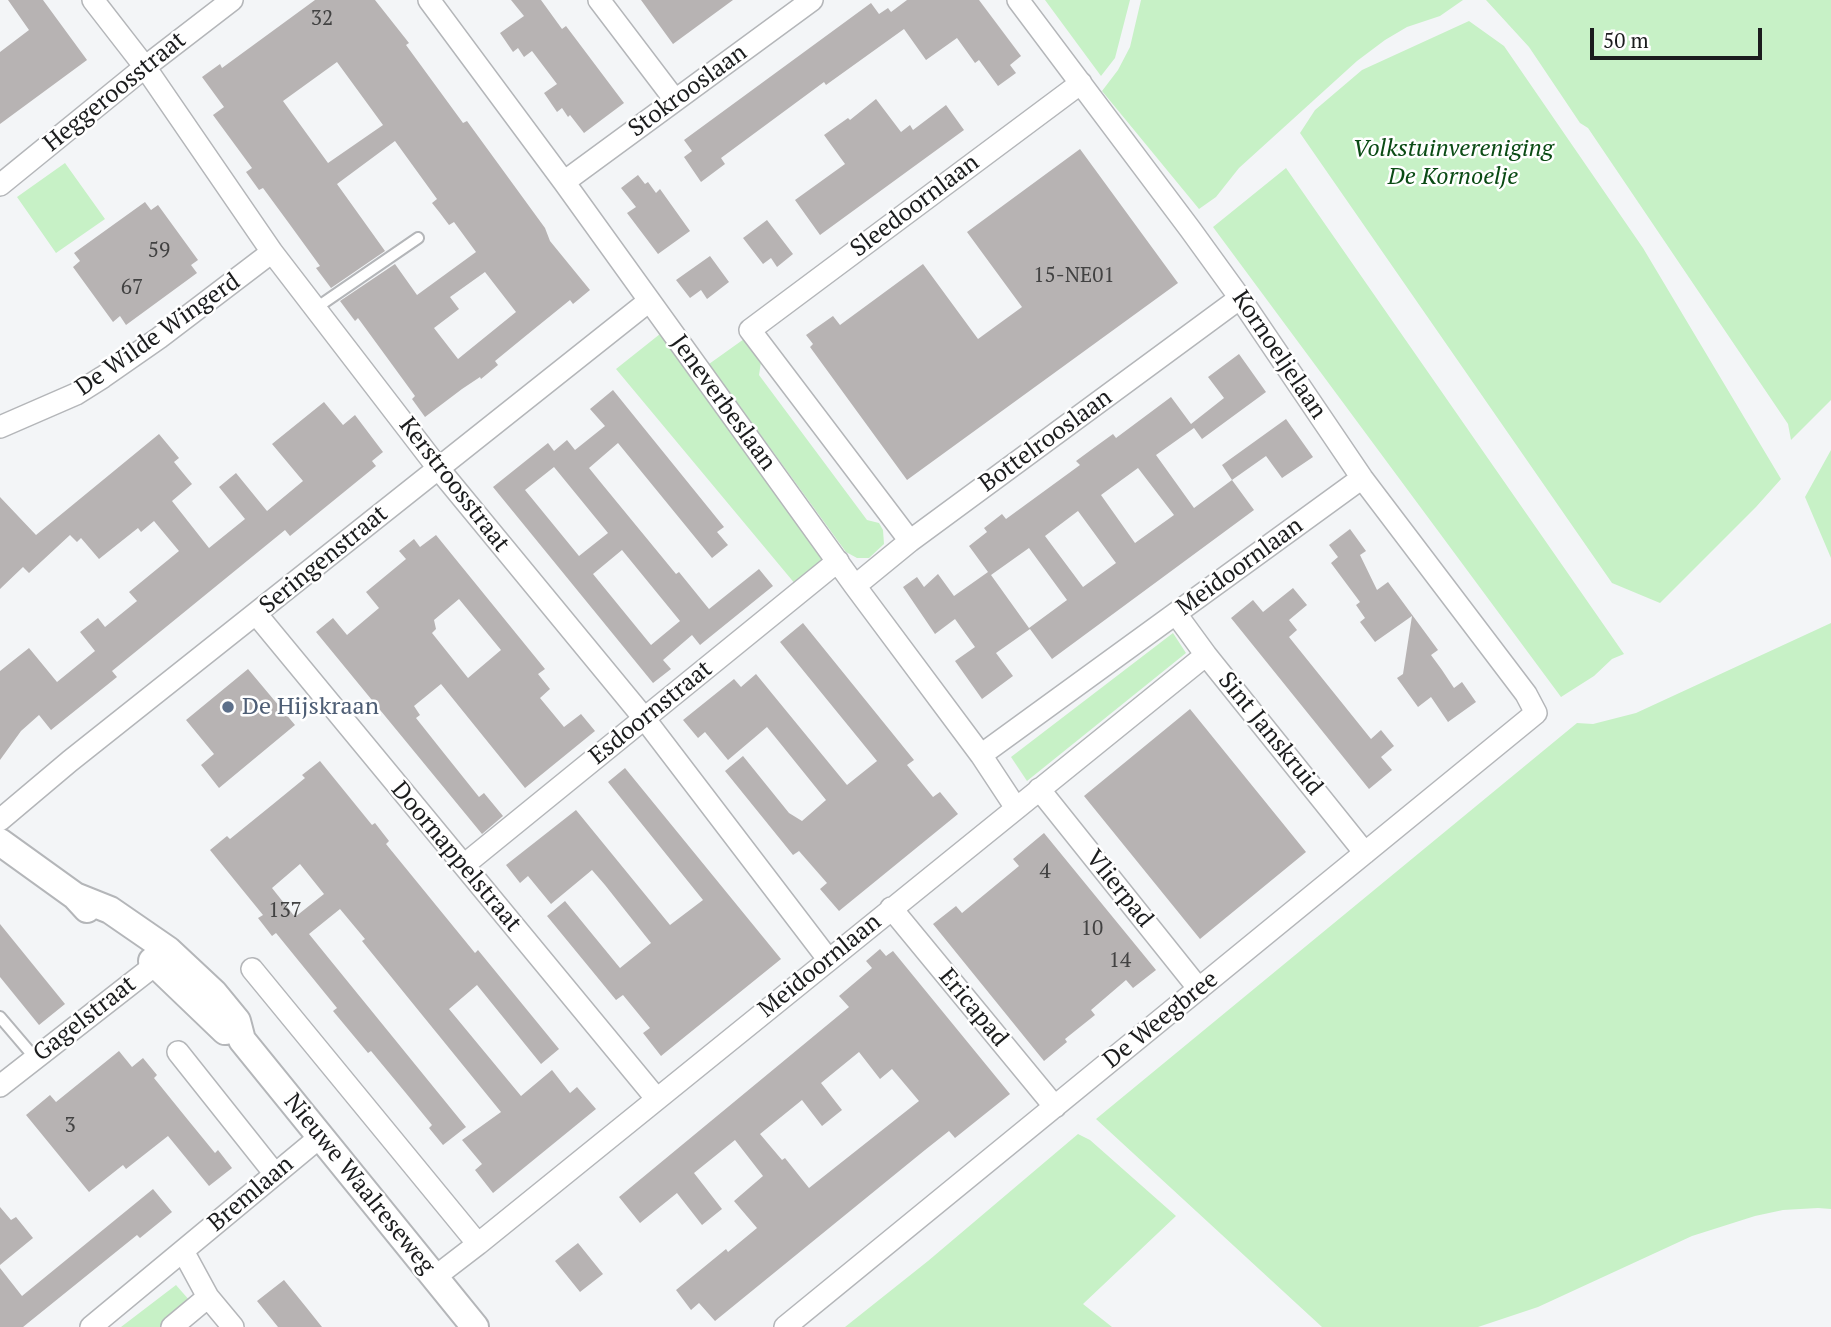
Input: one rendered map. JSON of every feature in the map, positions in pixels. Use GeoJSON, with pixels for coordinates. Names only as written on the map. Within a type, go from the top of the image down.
{"type":"FeatureCollection","features":[{"type":"Feature","properties":{"kind":"street","name":"Kerstroosstraat"},"geometry":{"type":"LineString","coordinates":[[93,0],[145,66],[272,252],[438,468],[644,718],[828,959]]}},
{"type":"Feature","properties":{"kind":"street","name":"Heggeroosstraat"},"geometry":{"type":"LineString","coordinates":[[0,185],[145,66],[232,0]]}},
{"type":"Feature","properties":{"kind":"street","name":"Jeneverbeslaan"},"geometry":{"type":"LineString","coordinates":[[429,0],[981,755],[1016,808]]}},
{"type":"Feature","properties":{"kind":"street"},"geometry":{"type":"LineString","coordinates":[[599,0],[675,100]]}},
{"type":"Feature","properties":{"kind":"street","name":"Stokrooslaan"},"geometry":{"type":"LineString","coordinates":[[564,182],[812,0]]}},
{"type":"Feature","properties":{"kind":"street","name":"Kornoeljelaan"},"geometry":{"type":"LineString","coordinates":[[1018,0],[1240,298],[1363,478],[1526,694],[1536,713]]}},
{"type":"Feature","properties":{"kind":"street","name":"Sleedoornlaan"},"geometry":{"type":"LineString","coordinates":[[910,541],[750,330],[1080,83]]}},
{"type":"Feature","properties":{"kind":"street","name":"De Wilde Wingerd"},"geometry":{"type":"LineString","coordinates":[[0,426],[76,394],[103,377],[272,252]]}},
{"type":"Feature","properties":{"kind":"street","name":"Bottelrooslaan"},"geometry":{"type":"LineString","coordinates":[[855,586],[910,541],[1240,298]]}},
{"type":"Feature","properties":{"kind":"street","name":"Seringenstraat"},"geometry":{"type":"LineString","coordinates":[[0,820],[70,761],[649,302]]}},
{"type":"Feature","properties":{"kind":"street","name":"Meidoornlaan"},"geometry":{"type":"LineString","coordinates":[[981,755],[1363,478]]}},
{"type":"Feature","properties":{"kind":"street","name":"Esdoornstraat"},"geometry":{"type":"LineString","coordinates":[[464,865],[838,561]]}},
{"type":"Feature","properties":{"kind":"street","name":"Sint Janskruid"},"geometry":{"type":"LineString","coordinates":[[1176,614],[1365,853]]}},
{"type":"Feature","properties":{"kind":"street","name":"Doornappelstraat"},"geometry":{"type":"LineString","coordinates":[[257,615],[656,1098]]}},
{"type":"Feature","properties":{"kind":"street","name":"Meidoornlaan"},"geometry":{"type":"LineString","coordinates":[[435,1277],[1206,655]]}},
{"type":"Feature","properties":{"kind":"street","name":"De Weegbree"},"geometry":{"type":"LineString","coordinates":[[785,1327],[1536,713]]}},
{"type":"Feature","properties":{"kind":"street","name":"Vlierpad"},"geometry":{"type":"LineString","coordinates":[[1039,789],[1199,989]]}},
{"type":"Feature","properties":{"kind":"street","name":"Nieuwe Waalreseweg"},"geometry":{"type":"LineString","coordinates":[[0,842],[75,896],[110,910],[162,957],[222,1002],[237,1021],[242,1040],[475,1327]]}},
{"type":"Feature","properties":{"kind":"street","name":"Ericapad"},"geometry":{"type":"LineString","coordinates":[[891,908],[1055,1107]]}},
{"type":"Feature","properties":{"kind":"street","name":"Gagelstraat"},"geometry":{"type":"LineString","coordinates":[[0,1086],[162,957]]}},
{"type":"Feature","properties":{"kind":"street"},"geometry":{"type":"LineString","coordinates":[[252,969],[478,1244]]}},
{"type":"Feature","properties":{"kind":"street"},"geometry":{"type":"LineString","coordinates":[[178,1052],[275,1174]]}},
{"type":"Feature","properties":{"kind":"street","name":"Bremlaan"},"geometry":{"type":"LineString","coordinates":[[91,1327],[320,1137]]}},
{"type":"Feature","properties":{"kind":"street"},"geometry":{"type":"LineString","coordinates":[[183,1251],[208,1297],[233,1327]]}},
{"type":"Feature","properties":{"kind":"street"},"geometry":{"type":"LineString","coordinates":[[172,1327],[208,1297]]}},
{"type":"Feature","properties":{"kind":"lane"},"geometry":{"type":"LineString","coordinates":[[316,308],[418,237]]}},
{"type":"Feature","properties":{"kind":"lane"},"geometry":{"type":"LineString","coordinates":[[0,1017],[34,1058]]}},
{"type":"Feature","properties":{"kind":"green space"},"geometry":{"type":"Polygon","coordinates":[[[1045,0],[1130,0],[1115,58],[1101,76],[1045,0]]]}},
{"type":"Feature","properties":{"kind":"green space"},"geometry":{"type":"Polygon","coordinates":[[[1141,0],[1463,0],[1440,16],[1407,27],[1357,61],[1239,168],[1216,197],[1199,209],[1102,91],[1118,70],[1130,47],[1141,0]]]}},
{"type":"Feature","properties":{"kind":"green space"},"geometry":{"type":"Polygon","coordinates":[[[1486,0],[1831,0],[1831,400],[1791,440],[1788,424],[1588,128],[1580,123],[1529,47],[1486,0]]]}},
{"type":"Feature","properties":{"kind":"green space","name":"Volkstuinvereniging De Kornoelje"},"geometry":{"type":"Polygon","coordinates":[[[1469,21],[1504,46],[1643,248],[1781,479],[1660,603],[1612,583],[1300,133],[1315,110],[1362,70],[1469,21]]]}},
{"type":"Feature","properties":{"kind":"green space"},"geometry":{"type":"Polygon","coordinates":[[[65,163],[105,219],[56,253],[17,197],[65,163]]]}},
{"type":"Feature","properties":{"kind":"green space"},"geometry":{"type":"Polygon","coordinates":[[[1286,168],[1624,654],[1612,659],[1594,676],[1561,697],[1213,227],[1286,168]]]}},
{"type":"Feature","properties":{"kind":"green space"},"geometry":{"type":"Polygon","coordinates":[[[660,334],[825,561],[796,585],[616,369],[660,334]]]}},
{"type":"Feature","properties":{"kind":"green space"},"geometry":{"type":"Polygon","coordinates":[[[744,339],[761,362],[759,375],[867,520],[879,523],[883,530],[884,544],[869,558],[857,558],[846,552],[709,364],[744,339]]]}},
{"type":"Feature","properties":{"kind":"green space"},"geometry":{"type":"Polygon","coordinates":[[[1831,450],[1831,558],[1805,497],[1831,450]]]}},
{"type":"Feature","properties":{"kind":"green space"},"geometry":{"type":"Polygon","coordinates":[[[1831,623],[1831,1209],[1783,1210],[1692,1236],[1538,1307],[1478,1327],[1322,1327],[1096,1119],[1577,723],[1593,724],[1636,713],[1831,623]]]}},
{"type":"Feature","properties":{"kind":"green space"},"geometry":{"type":"Polygon","coordinates":[[[1173,633],[1186,653],[1027,781],[1011,757],[1173,633]]]}},
{"type":"Feature","properties":{"kind":"green space"},"geometry":{"type":"Polygon","coordinates":[[[1078,1134],[1090,1140],[1176,1216],[1083,1304],[1112,1327],[845,1327],[928,1261],[1078,1134]]]}},
{"type":"Feature","properties":{"kind":"green space"},"geometry":{"type":"Polygon","coordinates":[[[176,1285],[190,1301],[162,1327],[121,1327],[176,1285]]]}},
{"type":"Feature","properties":{"kind":"building"},"geometry":{"type":"Polygon","coordinates":[[[8,0],[43,0],[87,60],[0,124],[0,52],[29,30],[8,0]]]}},
{"type":"Feature","properties":{"kind":"building"},"geometry":{"type":"Polygon","coordinates":[[[315,0],[375,0],[409,43],[406,45],[463,123],[467,121],[545,228],[550,241],[590,290],[573,304],[570,300],[495,361],[498,365],[481,379],[480,377],[462,389],[425,417],[412,399],[415,396],[358,318],[355,321],[340,301],[395,264],[417,295],[476,252],[454,222],[449,225],[432,203],[437,199],[395,141],[337,184],[385,251],[331,288],[316,268],[320,266],[288,222],[263,188],[259,190],[246,172],[252,168],[213,115],[224,107],[202,77],[220,64],[222,68],[315,0]],[[337,62],[283,101],[328,163],[383,125],[337,62]],[[485,272],[450,297],[459,309],[434,328],[458,359],[516,312],[485,272]]]}},
{"type":"Feature","properties":{"kind":"building"},"geometry":{"type":"Polygon","coordinates":[[[511,0],[541,0],[562,29],[566,26],[624,103],[584,133],[562,108],[557,112],[544,93],[557,84],[532,51],[524,57],[518,48],[513,52],[500,33],[524,16],[511,0]]]}},
{"type":"Feature","properties":{"kind":"building"},"geometry":{"type":"Polygon","coordinates":[[[641,0],[733,0],[673,44],[641,0]]]}},
{"type":"Feature","properties":{"kind":"building"},"geometry":{"type":"Polygon","coordinates":[[[907,0],[979,0],[1021,56],[1010,65],[1016,73],[998,86],[979,60],[975,63],[957,38],[926,60],[904,29],[826,85],[824,82],[721,158],[725,164],[701,182],[684,157],[692,151],[684,140],[871,3],[879,14],[888,8],[891,12],[907,0]]]}},
{"type":"Feature","properties":{"kind":"building"},"geometry":{"type":"Polygon","coordinates":[[[876,99],[901,132],[910,125],[913,130],[946,105],[964,130],[820,235],[795,200],[845,164],[824,135],[848,118],[850,120],[876,99]]]}},
{"type":"Feature","properties":{"kind":"building"},"geometry":{"type":"Polygon","coordinates":[[[1080,149],[1178,283],[907,480],[810,347],[813,344],[806,335],[833,316],[840,325],[923,264],[978,339],[1022,307],[967,232],[1080,149]]]}},
{"type":"Feature","properties":{"kind":"building"},"geometry":{"type":"Polygon","coordinates":[[[638,175],[645,184],[648,182],[656,193],[660,189],[690,231],[658,254],[627,213],[636,207],[621,188],[638,175]]]}},
{"type":"Feature","properties":{"kind":"building"},"geometry":{"type":"Polygon","coordinates":[[[145,202],[151,210],[158,205],[198,260],[191,265],[197,273],[126,325],[120,316],[113,322],[73,267],[80,261],[74,253],[145,202]]]}},
{"type":"Feature","properties":{"kind":"building"},"geometry":{"type":"Polygon","coordinates":[[[767,220],[793,254],[777,267],[771,258],[763,264],[743,238],[767,220]]]}},
{"type":"Feature","properties":{"kind":"building"},"geometry":{"type":"Polygon","coordinates":[[[710,256],[729,282],[707,299],[701,290],[690,298],[676,280],[710,256]]]}},
{"type":"Feature","properties":{"kind":"building"},"geometry":{"type":"Polygon","coordinates":[[[1239,354],[1266,392],[1202,439],[1194,428],[1156,455],[1194,508],[1232,480],[1254,510],[1052,659],[1030,629],[996,653],[1013,676],[982,699],[955,661],[975,647],[955,619],[935,634],[903,587],[917,577],[924,587],[938,574],[954,596],[988,572],[969,546],[987,532],[984,528],[1002,514],[1006,519],[1080,465],[1076,461],[1113,434],[1116,438],[1171,397],[1191,424],[1224,398],[1208,377],[1239,354]],[[1138,468],[1101,495],[1135,543],[1174,515],[1138,468]],[[1078,511],[1045,536],[1083,587],[1116,563],[1078,511]],[[1029,548],[991,575],[1029,628],[1067,600],[1029,548]]]}},
{"type":"Feature","properties":{"kind":"building"},"geometry":{"type":"Polygon","coordinates":[[[613,390],[724,527],[717,532],[728,545],[712,558],[618,443],[589,468],[676,574],[679,572],[709,609],[759,569],[773,586],[700,645],[692,635],[663,660],[671,669],[653,683],[493,487],[548,443],[554,451],[567,440],[575,450],[605,426],[590,409],[613,390]],[[554,467],[525,490],[579,556],[608,533],[554,467]],[[622,550],[593,574],[651,645],[680,621],[622,550]]]}},
{"type":"Feature","properties":{"kind":"building"},"geometry":{"type":"Polygon","coordinates":[[[324,402],[343,425],[355,415],[383,452],[372,461],[376,466],[290,536],[285,530],[112,671],[117,677],[51,730],[39,715],[21,731],[0,760],[0,671],[29,648],[57,682],[95,651],[80,632],[98,618],[105,627],[137,601],[129,592],[179,551],[154,521],[141,532],[138,528],[99,559],[81,538],[77,542],[70,535],[29,573],[23,567],[0,589],[0,497],[36,535],[159,434],[179,458],[174,462],[192,484],[172,501],[209,548],[245,519],[219,487],[236,473],[267,511],[303,481],[272,444],[324,402]]]}},
{"type":"Feature","properties":{"kind":"building"},"geometry":{"type":"Polygon","coordinates":[[[1286,419],[1313,457],[1282,478],[1266,456],[1232,480],[1222,465],[1286,419]]]}},
{"type":"Feature","properties":{"kind":"building"},"geometry":{"type":"Polygon","coordinates":[[[1350,529],[1366,551],[1360,555],[1377,590],[1388,582],[1438,650],[1431,655],[1454,688],[1462,682],[1476,702],[1448,722],[1431,697],[1418,707],[1397,678],[1403,674],[1412,616],[1375,642],[1360,622],[1365,618],[1356,605],[1360,602],[1331,563],[1338,557],[1329,545],[1350,529]]]}},
{"type":"Feature","properties":{"kind":"building"},"geometry":{"type":"Polygon","coordinates":[[[436,535],[545,669],[538,674],[550,689],[540,698],[564,727],[581,714],[595,731],[525,788],[441,684],[414,706],[420,715],[416,718],[479,797],[484,793],[503,816],[482,834],[316,632],[333,618],[347,635],[379,608],[366,592],[406,559],[399,551],[414,539],[420,547],[436,535]],[[459,599],[434,620],[436,629],[432,633],[468,678],[501,650],[459,599]]]}},
{"type":"Feature","properties":{"kind":"building"},"geometry":{"type":"Polygon","coordinates":[[[1293,588],[1307,605],[1289,620],[1297,630],[1289,637],[1371,739],[1381,730],[1394,746],[1381,757],[1392,770],[1369,789],[1231,618],[1253,600],[1263,612],[1293,588]]]}},
{"type":"Feature","properties":{"kind":"building"},"geometry":{"type":"Polygon","coordinates":[[[803,623],[914,760],[907,765],[933,797],[940,792],[958,814],[839,911],[820,889],[827,883],[799,851],[793,855],[725,771],[743,756],[789,813],[802,821],[826,800],[767,727],[728,760],[705,732],[698,738],[683,720],[734,679],[741,687],[756,674],[847,785],[877,761],[780,642],[803,623]]]}},
{"type":"Feature","properties":{"kind":"building"},"geometry":{"type":"Polygon","coordinates":[[[248,669],[295,725],[219,788],[201,765],[214,754],[186,720],[248,669]]]}},
{"type":"Feature","properties":{"kind":"building"},"geometry":{"type":"Polygon","coordinates":[[[1190,709],[1306,852],[1200,939],[1084,796],[1190,709]]]}},
{"type":"Feature","properties":{"kind":"building"},"geometry":{"type":"Polygon","coordinates":[[[320,761],[372,825],[375,823],[389,841],[386,844],[475,953],[478,950],[559,1049],[541,1064],[477,985],[449,1009],[521,1096],[552,1070],[570,1093],[577,1087],[596,1109],[493,1193],[475,1170],[482,1164],[462,1140],[501,1112],[362,941],[365,939],[340,909],[309,934],[466,1127],[443,1145],[429,1128],[432,1125],[371,1051],[368,1053],[333,1011],[337,1008],[276,933],[272,936],[258,918],[263,915],[210,850],[227,836],[230,839],[272,805],[305,778],[302,775],[320,761]],[[300,864],[272,888],[295,917],[324,894],[300,864]]]}},
{"type":"Feature","properties":{"kind":"building"},"geometry":{"type":"Polygon","coordinates":[[[625,768],[781,959],[661,1056],[643,1033],[650,1028],[623,995],[616,1000],[547,916],[565,901],[620,968],[651,943],[605,885],[592,870],[551,904],[528,876],[520,883],[506,865],[576,810],[670,925],[703,900],[608,782],[625,768]]]}},
{"type":"Feature","properties":{"kind":"building"},"geometry":{"type":"Polygon","coordinates":[[[1044,833],[1156,970],[1133,988],[1126,980],[1091,1010],[1095,1015],[1065,1039],[1067,1042],[1044,1061],[933,924],[956,906],[962,913],[1019,866],[1013,859],[1044,833]]]}},
{"type":"Feature","properties":{"kind":"building"},"geometry":{"type":"Polygon","coordinates":[[[0,924],[65,1004],[39,1025],[0,977],[0,924]]]}},
{"type":"Feature","properties":{"kind":"building"},"geometry":{"type":"Polygon","coordinates":[[[880,949],[886,956],[893,951],[1010,1094],[955,1138],[949,1131],[715,1321],[699,1303],[691,1310],[676,1290],[726,1249],[728,1252],[757,1228],[734,1201],[763,1176],[735,1140],[694,1173],[722,1209],[702,1225],[677,1193],[640,1223],[619,1197],[849,1007],[839,996],[872,968],[866,961],[880,949]],[[859,1052],[821,1083],[842,1110],[822,1126],[802,1100],[760,1134],[782,1160],[785,1158],[809,1188],[919,1101],[892,1069],[880,1079],[859,1052]]]}},
{"type":"Feature","properties":{"kind":"building"},"geometry":{"type":"Polygon","coordinates":[[[119,1051],[132,1067],[143,1058],[157,1075],[154,1078],[215,1153],[218,1150],[232,1168],[209,1186],[168,1136],[126,1169],[123,1165],[89,1192],[26,1115],[50,1095],[56,1102],[119,1051]]]}},
{"type":"Feature","properties":{"kind":"building"},"geometry":{"type":"Polygon","coordinates":[[[153,1189],[172,1212],[140,1238],[137,1235],[23,1327],[0,1327],[0,1268],[22,1296],[153,1189]]]}},
{"type":"Feature","properties":{"kind":"building"},"geometry":{"type":"Polygon","coordinates":[[[0,1207],[11,1220],[16,1217],[33,1238],[0,1265],[0,1207]]]}},
{"type":"Feature","properties":{"kind":"building"},"geometry":{"type":"Polygon","coordinates":[[[578,1243],[603,1274],[580,1292],[555,1261],[578,1243]]]}},
{"type":"Feature","properties":{"kind":"building"},"geometry":{"type":"Polygon","coordinates":[[[284,1280],[322,1327],[278,1327],[257,1301],[284,1280]]]}},
{"type":"Feature","properties":{"kind":"place","name":"De Hijskraan"},"geometry":{"type":"Point","coordinates":[228,707]}}]}
